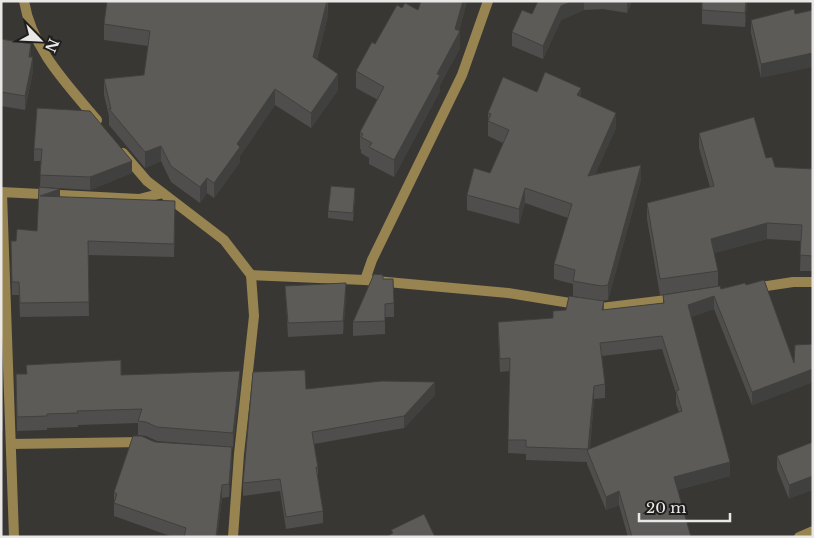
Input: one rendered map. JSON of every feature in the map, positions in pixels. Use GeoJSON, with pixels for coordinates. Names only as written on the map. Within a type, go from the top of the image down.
{"type":"FeatureCollection","features":[{"type":"Feature","properties":{"kind":"street"},"geometry":{"type":"LineString","coordinates":[[24,1],[34,35],[51,66],[105,131]]}},
{"type":"Feature","properties":{"kind":"street"},"geometry":{"type":"LineString","coordinates":[[365,280],[372,260],[462,75],[488,1]]}},
{"type":"Feature","properties":{"kind":"street"},"geometry":{"type":"LineString","coordinates":[[117,145],[147,181],[224,240],[251,274],[254,316],[234,454],[233,537]]}},
{"type":"Feature","properties":{"kind":"street"},"geometry":{"type":"LineString","coordinates":[[14,537],[2,193],[139,199],[162,193]]}},
{"type":"Feature","properties":{"kind":"street"},"geometry":{"type":"LineString","coordinates":[[251,274],[365,280],[508,293],[601,308],[682,298]]}},
{"type":"Feature","properties":{"kind":"street"},"geometry":{"type":"LineString","coordinates":[[747,289],[793,282],[813,282]]}},
{"type":"Feature","properties":{"kind":"street"},"geometry":{"type":"LineString","coordinates":[[10,444],[143,442],[155,448]]}},
{"type":"Feature","properties":{"kind":"street"},"geometry":{"type":"LineString","coordinates":[[798,537],[813,531]]}},
{"type":"Feature","properties":{"kind":"building"},"geometry":{"type":"Polygon","coordinates":[[[107,1],[327,1],[313,57],[338,74],[311,113],[275,89],[237,144],[240,147],[214,183],[207,178],[200,187],[171,166],[161,146],[145,152],[109,109],[111,109],[104,79],[144,75],[150,31],[104,24],[107,1]]]}},
{"type":"Feature","properties":{"kind":"building"},"geometry":{"type":"Polygon","coordinates":[[[421,1],[463,1],[455,29],[460,31],[437,74],[440,75],[394,160],[369,147],[372,143],[361,137],[363,134],[360,132],[384,87],[356,71],[372,42],[375,44],[397,5],[402,8],[405,3],[418,10],[421,1]]]}},
{"type":"Feature","properties":{"kind":"building"},"geometry":{"type":"Polygon","coordinates":[[[538,1],[573,1],[561,6],[543,46],[512,32],[522,10],[532,14],[538,1]]]}},
{"type":"Feature","properties":{"kind":"building"},"geometry":{"type":"Polygon","coordinates":[[[702,1],[746,1],[745,13],[702,10],[702,1]]]}},
{"type":"Feature","properties":{"kind":"building"},"geometry":{"type":"Polygon","coordinates":[[[794,9],[795,14],[813,10],[813,53],[761,64],[751,20],[794,9]]]}},
{"type":"Feature","properties":{"kind":"building"},"geometry":{"type":"Polygon","coordinates":[[[1,39],[31,44],[29,57],[33,57],[25,96],[1,92],[1,39]]]}},
{"type":"Feature","properties":{"kind":"building"},"geometry":{"type":"Polygon","coordinates":[[[545,72],[581,88],[577,95],[616,113],[588,176],[641,165],[608,285],[601,286],[573,281],[575,270],[554,264],[572,204],[525,188],[519,209],[467,195],[474,168],[490,173],[509,130],[488,121],[491,114],[488,113],[503,77],[537,92],[545,72]]]}},
{"type":"Feature","properties":{"kind":"building"},"geometry":{"type":"Polygon","coordinates":[[[37,108],[90,111],[132,161],[90,177],[40,175],[42,149],[34,149],[37,108]]]}},
{"type":"Feature","properties":{"kind":"building"},"geometry":{"type":"Polygon","coordinates":[[[754,117],[766,158],[772,157],[775,167],[813,169],[813,256],[800,255],[802,225],[767,223],[711,239],[718,271],[660,279],[647,203],[714,186],[699,133],[754,117]]]}},
{"type":"Feature","properties":{"kind":"building"},"geometry":{"type":"Polygon","coordinates":[[[331,186],[355,188],[353,213],[328,211],[331,186]]]}},
{"type":"Feature","properties":{"kind":"building"},"geometry":{"type":"Polygon","coordinates":[[[39,187],[60,189],[40,196],[175,201],[174,244],[88,241],[89,302],[20,303],[19,282],[12,282],[11,241],[16,241],[17,229],[37,231],[39,187]]]}},
{"type":"Feature","properties":{"kind":"building"},"geometry":{"type":"Polygon","coordinates":[[[374,274],[383,275],[383,279],[393,279],[394,303],[385,304],[385,321],[353,322],[374,274]]]}},
{"type":"Feature","properties":{"kind":"building"},"geometry":{"type":"Polygon","coordinates":[[[764,280],[794,363],[795,345],[813,344],[813,369],[752,392],[714,296],[688,305],[730,462],[674,477],[691,537],[632,537],[619,491],[606,497],[587,450],[682,411],[676,391],[679,390],[662,336],[600,343],[605,384],[594,386],[588,449],[526,447],[526,440],[508,440],[510,358],[500,359],[498,322],[553,318],[553,311],[566,310],[569,296],[604,301],[602,310],[664,303],[663,295],[720,286],[721,289],[764,280]]]}},
{"type":"Feature","properties":{"kind":"building"},"geometry":{"type":"Polygon","coordinates":[[[346,283],[343,321],[288,323],[285,286],[346,283]]]}},
{"type":"Feature","properties":{"kind":"building"},"geometry":{"type":"Polygon","coordinates":[[[121,360],[121,375],[240,371],[233,433],[157,427],[138,421],[142,409],[77,411],[78,413],[17,417],[16,374],[27,374],[26,365],[121,360]]]}},
{"type":"Feature","properties":{"kind":"building"},"geometry":{"type":"Polygon","coordinates":[[[305,370],[306,389],[382,381],[435,382],[404,416],[312,432],[323,511],[286,517],[280,479],[243,483],[253,372],[305,370]]]}},
{"type":"Feature","properties":{"kind":"building"},"geometry":{"type":"Polygon","coordinates":[[[2,374],[3,417],[1,417],[2,374]]]}},
{"type":"Feature","properties":{"kind":"building"},"geometry":{"type":"Polygon","coordinates":[[[133,436],[141,436],[155,442],[232,447],[229,484],[222,485],[216,537],[184,537],[186,528],[114,503],[117,494],[114,492],[133,436]]]}},
{"type":"Feature","properties":{"kind":"building"},"geometry":{"type":"Polygon","coordinates":[[[813,442],[813,476],[789,485],[777,456],[813,442]]]}},
{"type":"Feature","properties":{"kind":"building"},"geometry":{"type":"Polygon","coordinates":[[[424,514],[435,537],[386,537],[393,533],[391,530],[424,514]]]}}]}
